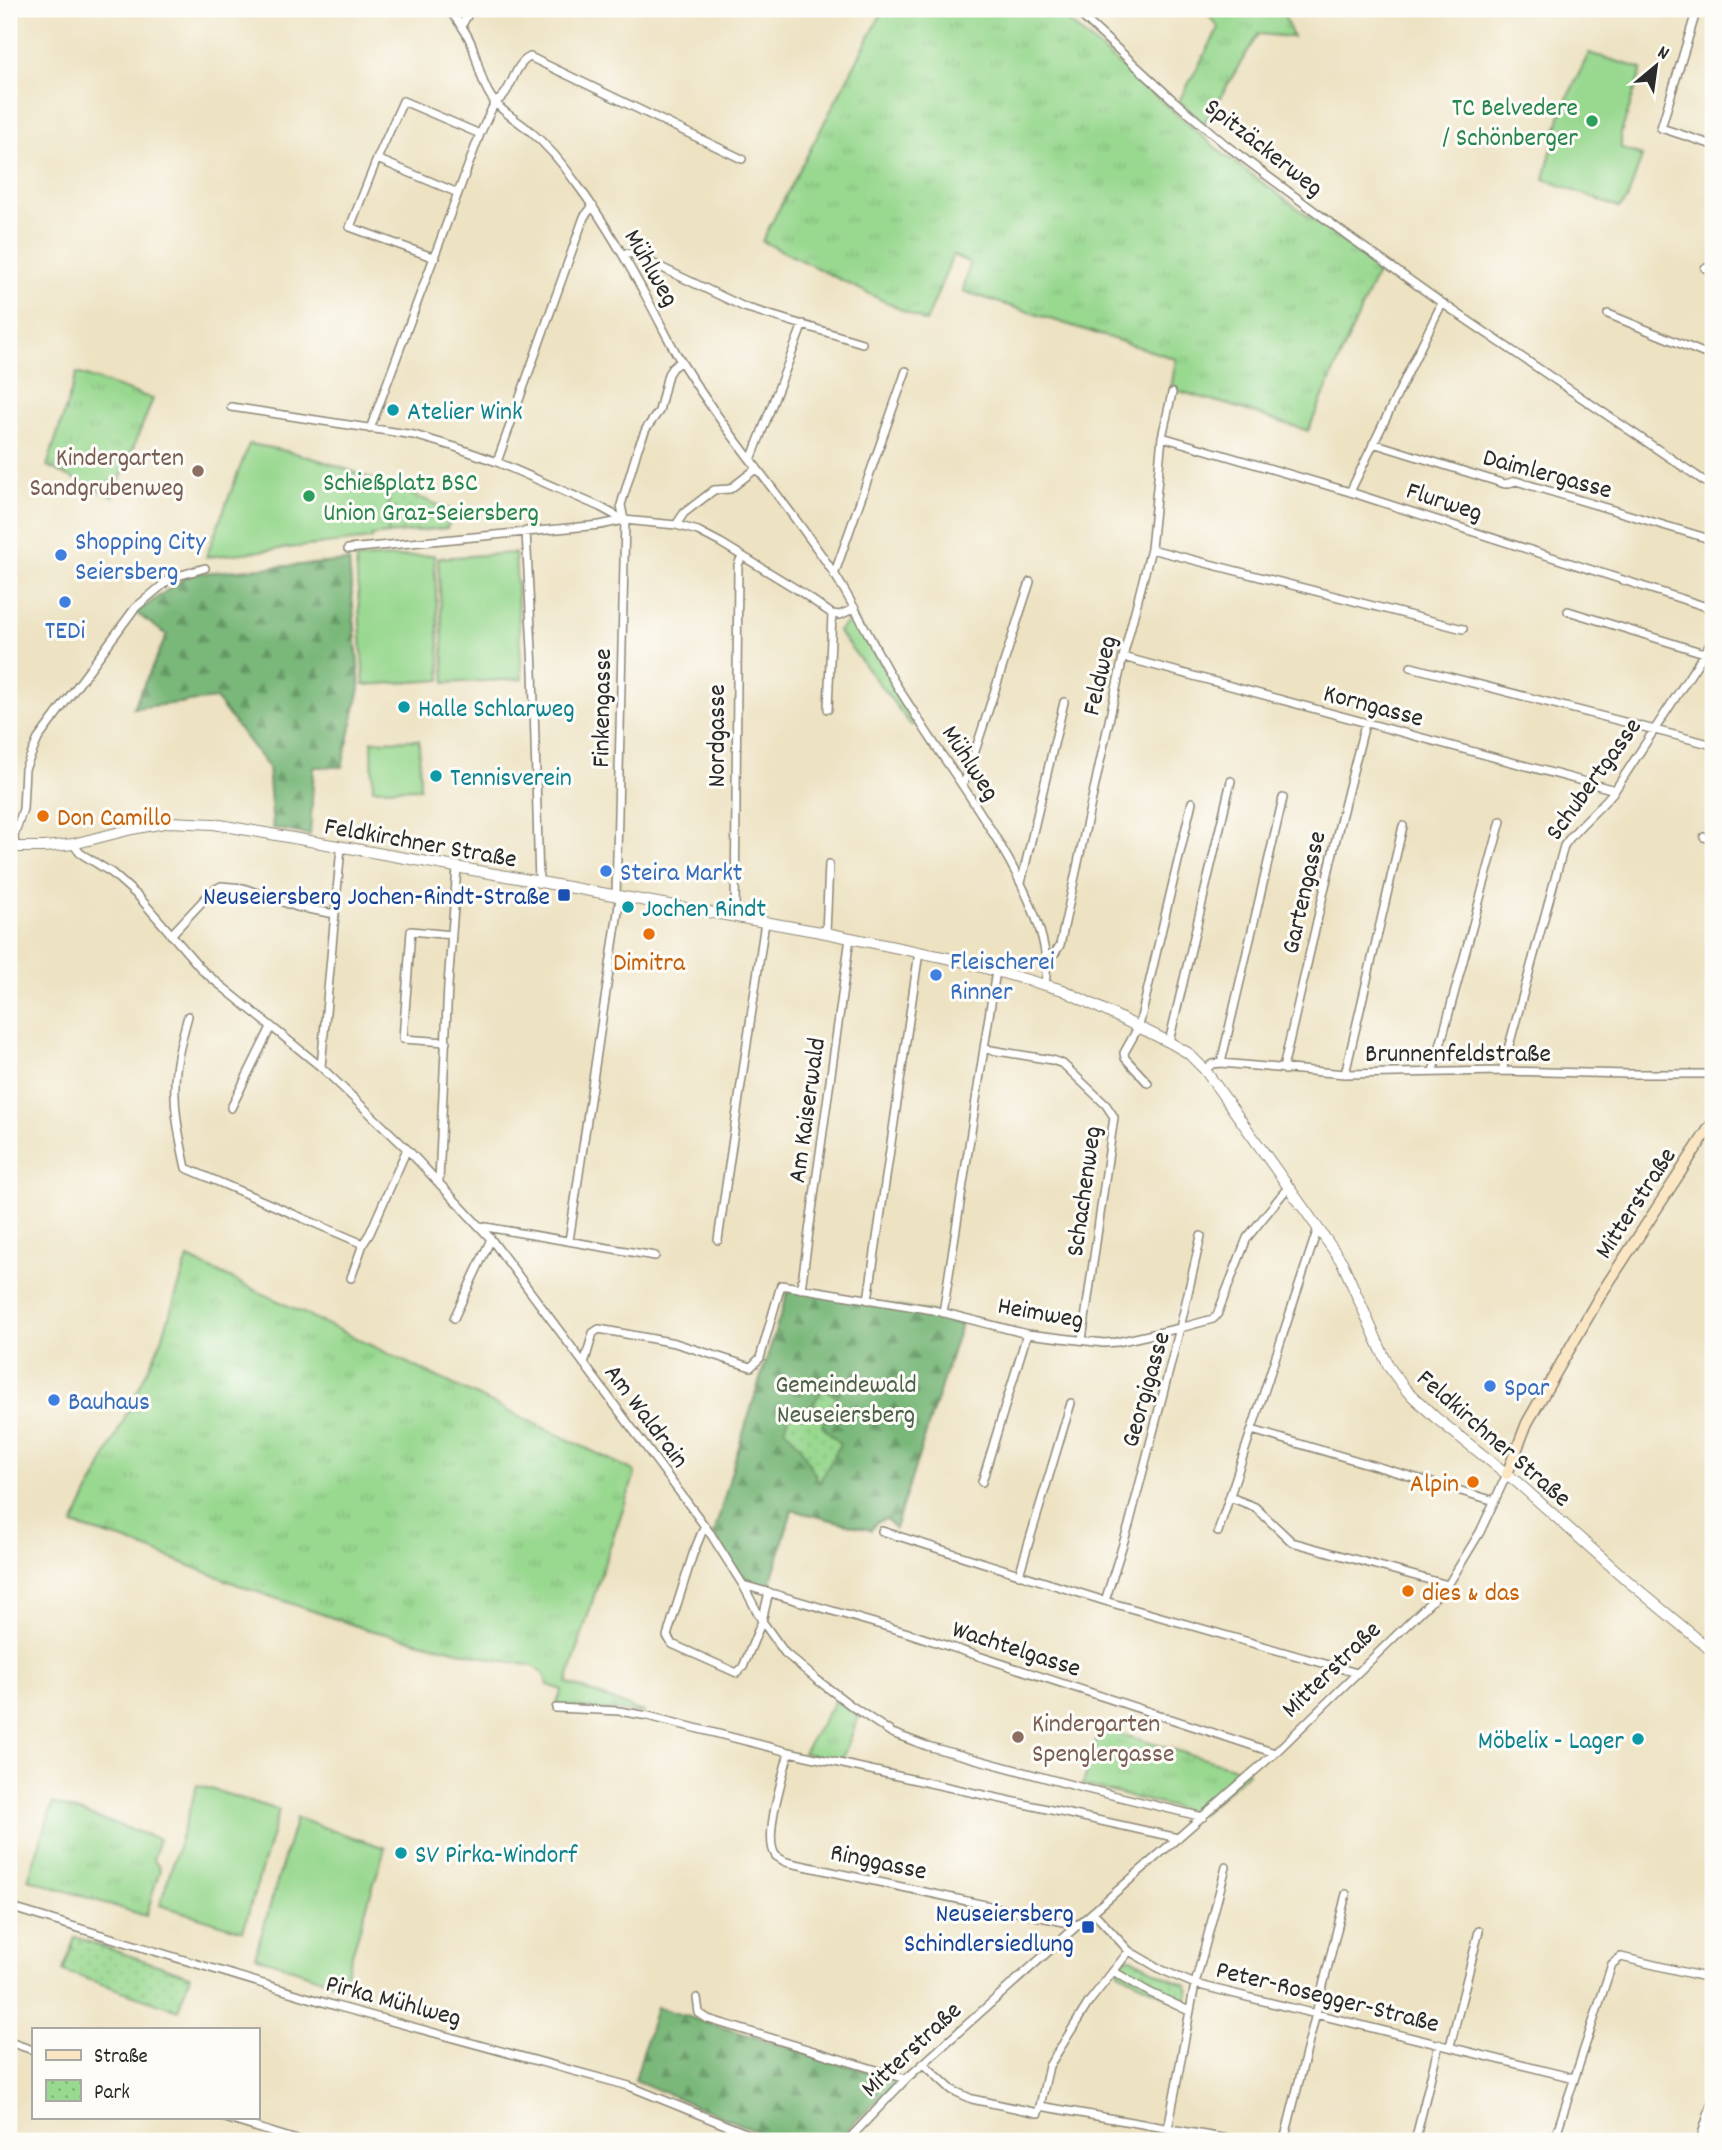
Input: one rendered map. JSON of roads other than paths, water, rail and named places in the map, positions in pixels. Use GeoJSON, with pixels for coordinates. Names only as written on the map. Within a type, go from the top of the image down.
{"type":"FeatureCollection","features":[{"type":"Feature","properties":{"kind":"main road","name":"Mitterstraße"},"geometry":{"type":"LineString","coordinates":[[1507,1474],[1527,1423],[1601,1294],[1713,1122]]}},
{"type":"Feature","properties":{"kind":"street"},"geometry":{"type":"LineString","coordinates":[[448,9],[461,25],[473,48],[477,65],[495,102]]}},
{"type":"Feature","properties":{"kind":"street"},"geometry":{"type":"LineString","coordinates":[[461,25],[471,9]]}},
{"type":"Feature","properties":{"kind":"street","name":"Spitzäckerweg"},"geometry":{"type":"LineString","coordinates":[[1074,9],[1223,144],[1442,303],[1713,487]]}},
{"type":"Feature","properties":{"kind":"street"},"geometry":{"type":"LineString","coordinates":[[1697,9],[1661,128],[1713,145]]}},
{"type":"Feature","properties":{"kind":"street"},"geometry":{"type":"LineString","coordinates":[[370,429],[480,134],[495,102],[503,99],[523,61],[530,57],[742,159]]}},
{"type":"Feature","properties":{"kind":"street"},"geometry":{"type":"LineString","coordinates":[[435,258],[350,227],[403,101],[480,134]]}},
{"type":"Feature","properties":{"kind":"street","name":"Mühlweg"},"geometry":{"type":"LineString","coordinates":[[495,102],[534,134],[552,153],[593,206],[681,361],[855,608],[889,672],[963,784],[1021,883],[1037,916],[1045,956],[1045,983]]}},
{"type":"Feature","properties":{"kind":"street"},"geometry":{"type":"LineString","coordinates":[[377,159],[458,193]]}},
{"type":"Feature","properties":{"kind":"street"},"geometry":{"type":"LineString","coordinates":[[497,462],[584,216],[593,206]]}},
{"type":"Feature","properties":{"kind":"street"},"geometry":{"type":"LineString","coordinates":[[622,254],[633,254],[744,307],[862,343]]}},
{"type":"Feature","properties":{"kind":"street"},"geometry":{"type":"LineString","coordinates":[[1350,492],[1442,303]]}},
{"type":"Feature","properties":{"kind":"street"},"geometry":{"type":"LineString","coordinates":[[1608,314],[1713,357]]}},
{"type":"Feature","properties":{"kind":"street"},"geometry":{"type":"LineString","coordinates":[[751,460],[803,324]]}},
{"type":"Feature","properties":{"kind":"street","name":"Finkengasse"},"geometry":{"type":"LineString","coordinates":[[569,1241],[618,897],[624,520],[621,505],[638,448],[646,429],[659,411],[668,374],[681,361]]}},
{"type":"Feature","properties":{"kind":"street"},"geometry":{"type":"LineString","coordinates":[[834,575],[906,372]]}},
{"type":"Feature","properties":{"kind":"street","name":"Feldweg"},"geometry":{"type":"LineString","coordinates":[[1045,956],[1055,953],[1060,945],[1123,657],[1152,549],[1162,437],[1172,393]]}},
{"type":"Feature","properties":{"kind":"street"},"geometry":{"type":"LineString","coordinates":[[231,407],[435,440],[497,462],[624,520]]}},
{"type":"Feature","properties":{"kind":"street","name":"Flurweg"},"geometry":{"type":"LineString","coordinates":[[1162,437],[1350,492],[1713,609]]}},
{"type":"Feature","properties":{"kind":"street","name":"Daimlergasse"},"geometry":{"type":"LineString","coordinates":[[1373,443],[1505,484],[1516,481],[1713,540]]}},
{"type":"Feature","properties":{"kind":"street"},"geometry":{"type":"LineString","coordinates":[[676,525],[684,513],[714,490],[730,489],[757,468]]}},
{"type":"Feature","properties":{"kind":"street"},"geometry":{"type":"LineString","coordinates":[[348,549],[600,525],[624,520],[676,525],[698,531],[742,556],[832,614],[840,615],[855,608]]}},
{"type":"Feature","properties":{"kind":"street"},"geometry":{"type":"LineString","coordinates":[[526,531],[539,883]]}},
{"type":"Feature","properties":{"kind":"street"},"geometry":{"type":"LineString","coordinates":[[1152,549],[1463,629]]}},
{"type":"Feature","properties":{"kind":"street","name":"Nordgasse"},"geometry":{"type":"LineString","coordinates":[[735,917],[738,565],[742,556]]}},
{"type":"Feature","properties":{"kind":"street"},"geometry":{"type":"LineString","coordinates":[[12,847],[23,809],[25,769],[38,739],[135,608],[171,578],[205,568]]}},
{"type":"Feature","properties":{"kind":"street"},"geometry":{"type":"LineString","coordinates":[[963,784],[1030,582]]}},
{"type":"Feature","properties":{"kind":"street"},"geometry":{"type":"LineString","coordinates":[[1569,611],[1704,653]]}},
{"type":"Feature","properties":{"kind":"street"},"geometry":{"type":"LineString","coordinates":[[828,709],[832,614]]}},
{"type":"Feature","properties":{"kind":"street","name":"Schubertgasse"},"geometry":{"type":"LineString","coordinates":[[1502,1070],[1564,846],[1615,790],[1712,643]]}},
{"type":"Feature","properties":{"kind":"street","name":"Korngasse"},"geometry":{"type":"LineString","coordinates":[[1123,657],[1615,790]]}},
{"type":"Feature","properties":{"kind":"street"},"geometry":{"type":"LineString","coordinates":[[1411,667],[1713,745]]}},
{"type":"Feature","properties":{"kind":"street"},"geometry":{"type":"LineString","coordinates":[[1021,883],[1063,702]]}},
{"type":"Feature","properties":{"kind":"street","name":"Gartengasse"},"geometry":{"type":"LineString","coordinates":[[1285,1070],[1284,1064],[1339,826],[1365,724]]}},
{"type":"Feature","properties":{"kind":"street"},"geometry":{"type":"LineString","coordinates":[[1169,1042],[1231,781]]}},
{"type":"Feature","properties":{"kind":"street"},"geometry":{"type":"LineString","coordinates":[[1221,1063],[1283,798]]}},
{"type":"Feature","properties":{"kind":"street"},"geometry":{"type":"LineString","coordinates":[[1148,1083],[1125,1058],[1124,1053],[1139,1026],[1192,802]]}},
{"type":"Feature","properties":{"kind":"street"},"geometry":{"type":"LineString","coordinates":[[1433,1072],[1502,821]]}},
{"type":"Feature","properties":{"kind":"street"},"geometry":{"type":"LineString","coordinates":[[9,830],[18,824]]}},
{"type":"Feature","properties":{"kind":"street","name":"Feldkirchner Straße"},"geometry":{"type":"LineString","coordinates":[[12,847],[73,844],[158,824],[214,824],[826,933],[919,952],[1045,983],[1088,1001],[1188,1053],[1205,1069],[1342,1262],[1382,1352],[1398,1380],[1411,1395],[1713,1652]]}},
{"type":"Feature","properties":{"kind":"street"},"geometry":{"type":"LineString","coordinates":[[1345,1074],[1403,826]]}},
{"type":"Feature","properties":{"kind":"street"},"geometry":{"type":"LineString","coordinates":[[1704,837],[1713,839]]}},
{"type":"Feature","properties":{"kind":"street","name":"Am Waldrain"},"geometry":{"type":"LineString","coordinates":[[73,844],[80,853],[123,882],[139,897],[203,971],[321,1067],[439,1181],[491,1239],[704,1527],[785,1653],[892,1734],[963,1757],[1203,1817]]}},
{"type":"Feature","properties":{"kind":"street"},"geometry":{"type":"LineString","coordinates":[[321,1067],[341,847]]}},
{"type":"Feature","properties":{"kind":"street"},"geometry":{"type":"LineString","coordinates":[[826,933],[829,864]]}},
{"type":"Feature","properties":{"kind":"street"},"geometry":{"type":"LineString","coordinates":[[439,1181],[457,868]]}},
{"type":"Feature","properties":{"kind":"street"},"geometry":{"type":"LineString","coordinates":[[171,935],[212,891],[221,886],[243,888],[297,907],[335,914]]}},
{"type":"Feature","properties":{"kind":"street"},"geometry":{"type":"LineString","coordinates":[[718,1240],[765,922]]}},
{"type":"Feature","properties":{"kind":"street"},"geometry":{"type":"LineString","coordinates":[[446,1042],[403,1039],[411,931],[453,935]]}},
{"type":"Feature","properties":{"kind":"street","name":"Am Kaiserwald"},"geometry":{"type":"LineString","coordinates":[[801,1289],[850,938]]}},
{"type":"Feature","properties":{"kind":"street"},"geometry":{"type":"LineString","coordinates":[[868,1300],[919,952]]}},
{"type":"Feature","properties":{"kind":"street"},"geometry":{"type":"LineString","coordinates":[[943,1312],[996,971]]}},
{"type":"Feature","properties":{"kind":"street"},"geometry":{"type":"LineString","coordinates":[[188,1016],[175,1072],[178,1127],[186,1168],[363,1244]]}},
{"type":"Feature","properties":{"kind":"street"},"geometry":{"type":"LineString","coordinates":[[231,1108],[271,1027]]}},
{"type":"Feature","properties":{"kind":"street","name":"Schachenweg"},"geometry":{"type":"LineString","coordinates":[[985,1049],[1063,1064],[1106,1105],[1114,1117],[1082,1340]]}},
{"type":"Feature","properties":{"kind":"street","name":"Brunnenfeldstraße"},"geometry":{"type":"LineString","coordinates":[[1205,1069],[1212,1064],[1221,1063],[1345,1074],[1502,1070],[1713,1074]]}},
{"type":"Feature","properties":{"kind":"street"},"geometry":{"type":"LineString","coordinates":[[351,1278],[363,1244],[407,1149]]}},
{"type":"Feature","properties":{"kind":"street","name":"Georgigasse"},"geometry":{"type":"LineString","coordinates":[[1105,1601],[1129,1525],[1180,1328],[1213,1319],[1217,1315],[1247,1238],[1290,1186]]}},
{"type":"Feature","properties":{"kind":"street"},"geometry":{"type":"LineString","coordinates":[[478,1225],[655,1255]]}},
{"type":"Feature","properties":{"kind":"street"},"geometry":{"type":"LineString","coordinates":[[1218,1532],[1318,1228]]}},
{"type":"Feature","properties":{"kind":"street"},"geometry":{"type":"LineString","coordinates":[[1180,1328],[1202,1236]]}},
{"type":"Feature","properties":{"kind":"street"},"geometry":{"type":"LineString","coordinates":[[454,1318],[491,1239]]}},
{"type":"Feature","properties":{"kind":"street","name":"Heimweg"},"geometry":{"type":"LineString","coordinates":[[584,1364],[593,1334],[599,1329],[675,1343],[751,1367],[760,1358],[781,1285],[943,1312],[1027,1334],[1082,1340],[1112,1343],[1180,1328]]}},
{"type":"Feature","properties":{"kind":"street"},"geometry":{"type":"LineString","coordinates":[[982,1482],[1027,1334]]}},
{"type":"Feature","properties":{"kind":"street"},"geometry":{"type":"LineString","coordinates":[[1019,1574],[1071,1403]]}},
{"type":"Feature","properties":{"kind":"street"},"geometry":{"type":"LineString","coordinates":[[1252,1430],[1496,1501]]}},
{"type":"Feature","properties":{"kind":"street","name":"Mitterstraße"},"geometry":{"type":"LineString","coordinates":[[847,2141],[906,2080],[1275,1753],[1448,1585],[1463,1563],[1496,1501],[1507,1474]]}},
{"type":"Feature","properties":{"kind":"street"},"geometry":{"type":"LineString","coordinates":[[1230,1497],[1255,1507],[1292,1542],[1448,1585]]}},
{"type":"Feature","properties":{"kind":"street"},"geometry":{"type":"LineString","coordinates":[[704,1527],[667,1636],[672,1644],[737,1673],[744,1667],[762,1621],[769,1592]]}},
{"type":"Feature","properties":{"kind":"street"},"geometry":{"type":"LineString","coordinates":[[882,1531],[1105,1601],[1357,1673]]}},
{"type":"Feature","properties":{"kind":"street","name":"Wachtelgasse"},"geometry":{"type":"LineString","coordinates":[[743,1585],[905,1632],[1275,1753]]}},
{"type":"Feature","properties":{"kind":"street"},"geometry":{"type":"LineString","coordinates":[[556,1708],[631,1712],[789,1752],[1178,1838]]}},
{"type":"Feature","properties":{"kind":"street","name":"Ringgasse"},"geometry":{"type":"LineString","coordinates":[[789,1752],[771,1834],[776,1855],[786,1862],[1078,1925]]}},
{"type":"Feature","properties":{"kind":"street"},"geometry":{"type":"LineString","coordinates":[[1168,2129],[1189,2011],[1226,1867]]}},
{"type":"Feature","properties":{"kind":"street"},"geometry":{"type":"LineString","coordinates":[[1284,2141],[1346,1894]]}},
{"type":"Feature","properties":{"kind":"street","name":"Pirka Mühlweg"},"geometry":{"type":"LineString","coordinates":[[9,1907],[336,2006],[629,2086],[765,2141]]}},
{"type":"Feature","properties":{"kind":"street","name":"Peter-Rosegger-Straße"},"geometry":{"type":"LineString","coordinates":[[1094,1913],[1129,1951],[1162,1970],[1195,1984],[1574,2078]]}},
{"type":"Feature","properties":{"kind":"street"},"geometry":{"type":"LineString","coordinates":[[1450,2046],[1479,1931]]}},
{"type":"Feature","properties":{"kind":"street"},"geometry":{"type":"LineString","coordinates":[[924,2064],[952,2090],[972,2099],[1038,2113],[1049,2066],[1089,2002],[1129,1951]]}},
{"type":"Feature","properties":{"kind":"street"},"geometry":{"type":"LineString","coordinates":[[1554,2141],[1612,1964],[1621,1957],[1713,1979]]}},
{"type":"Feature","properties":{"kind":"street"},"geometry":{"type":"LineString","coordinates":[[1113,1971],[1189,2011]]}},
{"type":"Feature","properties":{"kind":"street"},"geometry":{"type":"LineString","coordinates":[[697,1998],[699,2013],[708,2019],[906,2080]]}},
{"type":"Feature","properties":{"kind":"street"},"geometry":{"type":"LineString","coordinates":[[9,2042],[32,2050]]}},
{"type":"Feature","properties":{"kind":"street"},"geometry":{"type":"LineString","coordinates":[[1415,2141],[1439,2044]]}},
{"type":"Feature","properties":{"kind":"street"},"geometry":{"type":"LineString","coordinates":[[1700,2141],[1713,2099]]}},
{"type":"Feature","properties":{"kind":"street"},"geometry":{"type":"LineString","coordinates":[[1040,2106],[1239,2141]]}},
{"type":"Feature","properties":{"kind":"street"},"geometry":{"type":"LineString","coordinates":[[225,2118],[300,2141]]}},
{"type":"Feature","properties":{"kind":"place","name":"TC Belvedere / Schönberger"},"geometry":{"type":"Point","coordinates":[1592,121]}},
{"type":"Feature","properties":{"kind":"place","name":"Atelier Wink"},"geometry":{"type":"Point","coordinates":[393,410]}},
{"type":"Feature","properties":{"kind":"place","name":"Kindergarten Sandgrubenweg"},"geometry":{"type":"Point","coordinates":[198,471]}},
{"type":"Feature","properties":{"kind":"place","name":"Schießplatz BSC Union Graz-Seiersberg"},"geometry":{"type":"Point","coordinates":[309,496]}},
{"type":"Feature","properties":{"kind":"place","name":"Shopping City Seiersberg"},"geometry":{"type":"Point","coordinates":[61,555]}},
{"type":"Feature","properties":{"kind":"place","name":"TEDi"},"geometry":{"type":"Point","coordinates":[65,602]}},
{"type":"Feature","properties":{"kind":"place","name":"Halle Schlarweg"},"geometry":{"type":"Point","coordinates":[404,707]}},
{"type":"Feature","properties":{"kind":"place","name":"Tennisverein"},"geometry":{"type":"Point","coordinates":[436,776]}},
{"type":"Feature","properties":{"kind":"place","name":"Don Camillo"},"geometry":{"type":"Point","coordinates":[43,816]}},
{"type":"Feature","properties":{"kind":"place","name":"Steira Markt"},"geometry":{"type":"Point","coordinates":[606,871]}},
{"type":"Feature","properties":{"kind":"place","name":"Neuseiersberg Jochen-Rindt-Straße"},"geometry":{"type":"Point","coordinates":[564,895]}},
{"type":"Feature","properties":{"kind":"place","name":"Jochen Rindt"},"geometry":{"type":"Point","coordinates":[628,907]}},
{"type":"Feature","properties":{"kind":"place","name":"Dimitra"},"geometry":{"type":"Point","coordinates":[649,934]}},
{"type":"Feature","properties":{"kind":"place","name":"Fleischerei Rinner"},"geometry":{"type":"Point","coordinates":[936,975]}},
{"type":"Feature","properties":{"kind":"place","name":"Spar"},"geometry":{"type":"Point","coordinates":[1490,1386]}},
{"type":"Feature","properties":{"kind":"place","name":"Bauhaus"},"geometry":{"type":"Point","coordinates":[54,1400]}},
{"type":"Feature","properties":{"kind":"place","name":"Alpin"},"geometry":{"type":"Point","coordinates":[1473,1482]}},
{"type":"Feature","properties":{"kind":"place","name":"dies & das"},"geometry":{"type":"Point","coordinates":[1408,1591]}},
{"type":"Feature","properties":{"kind":"place","name":"Kindergarten Spenglergasse"},"geometry":{"type":"Point","coordinates":[1018,1737]}},
{"type":"Feature","properties":{"kind":"place","name":"Möbelix - Lager"},"geometry":{"type":"Point","coordinates":[1638,1739]}},
{"type":"Feature","properties":{"kind":"place","name":"SV Pirka-Windorf"},"geometry":{"type":"Point","coordinates":[401,1853]}},
{"type":"Feature","properties":{"kind":"place","name":"Neuseiersberg Schindlersiedlung"},"geometry":{"type":"Point","coordinates":[1088,1927]}},
{"type":"Feature","properties":{"kind":"park label","name":"Gemeindewald Neuseiersberg"},"geometry":{"type":"Point","coordinates":[846,1398]}}]}
